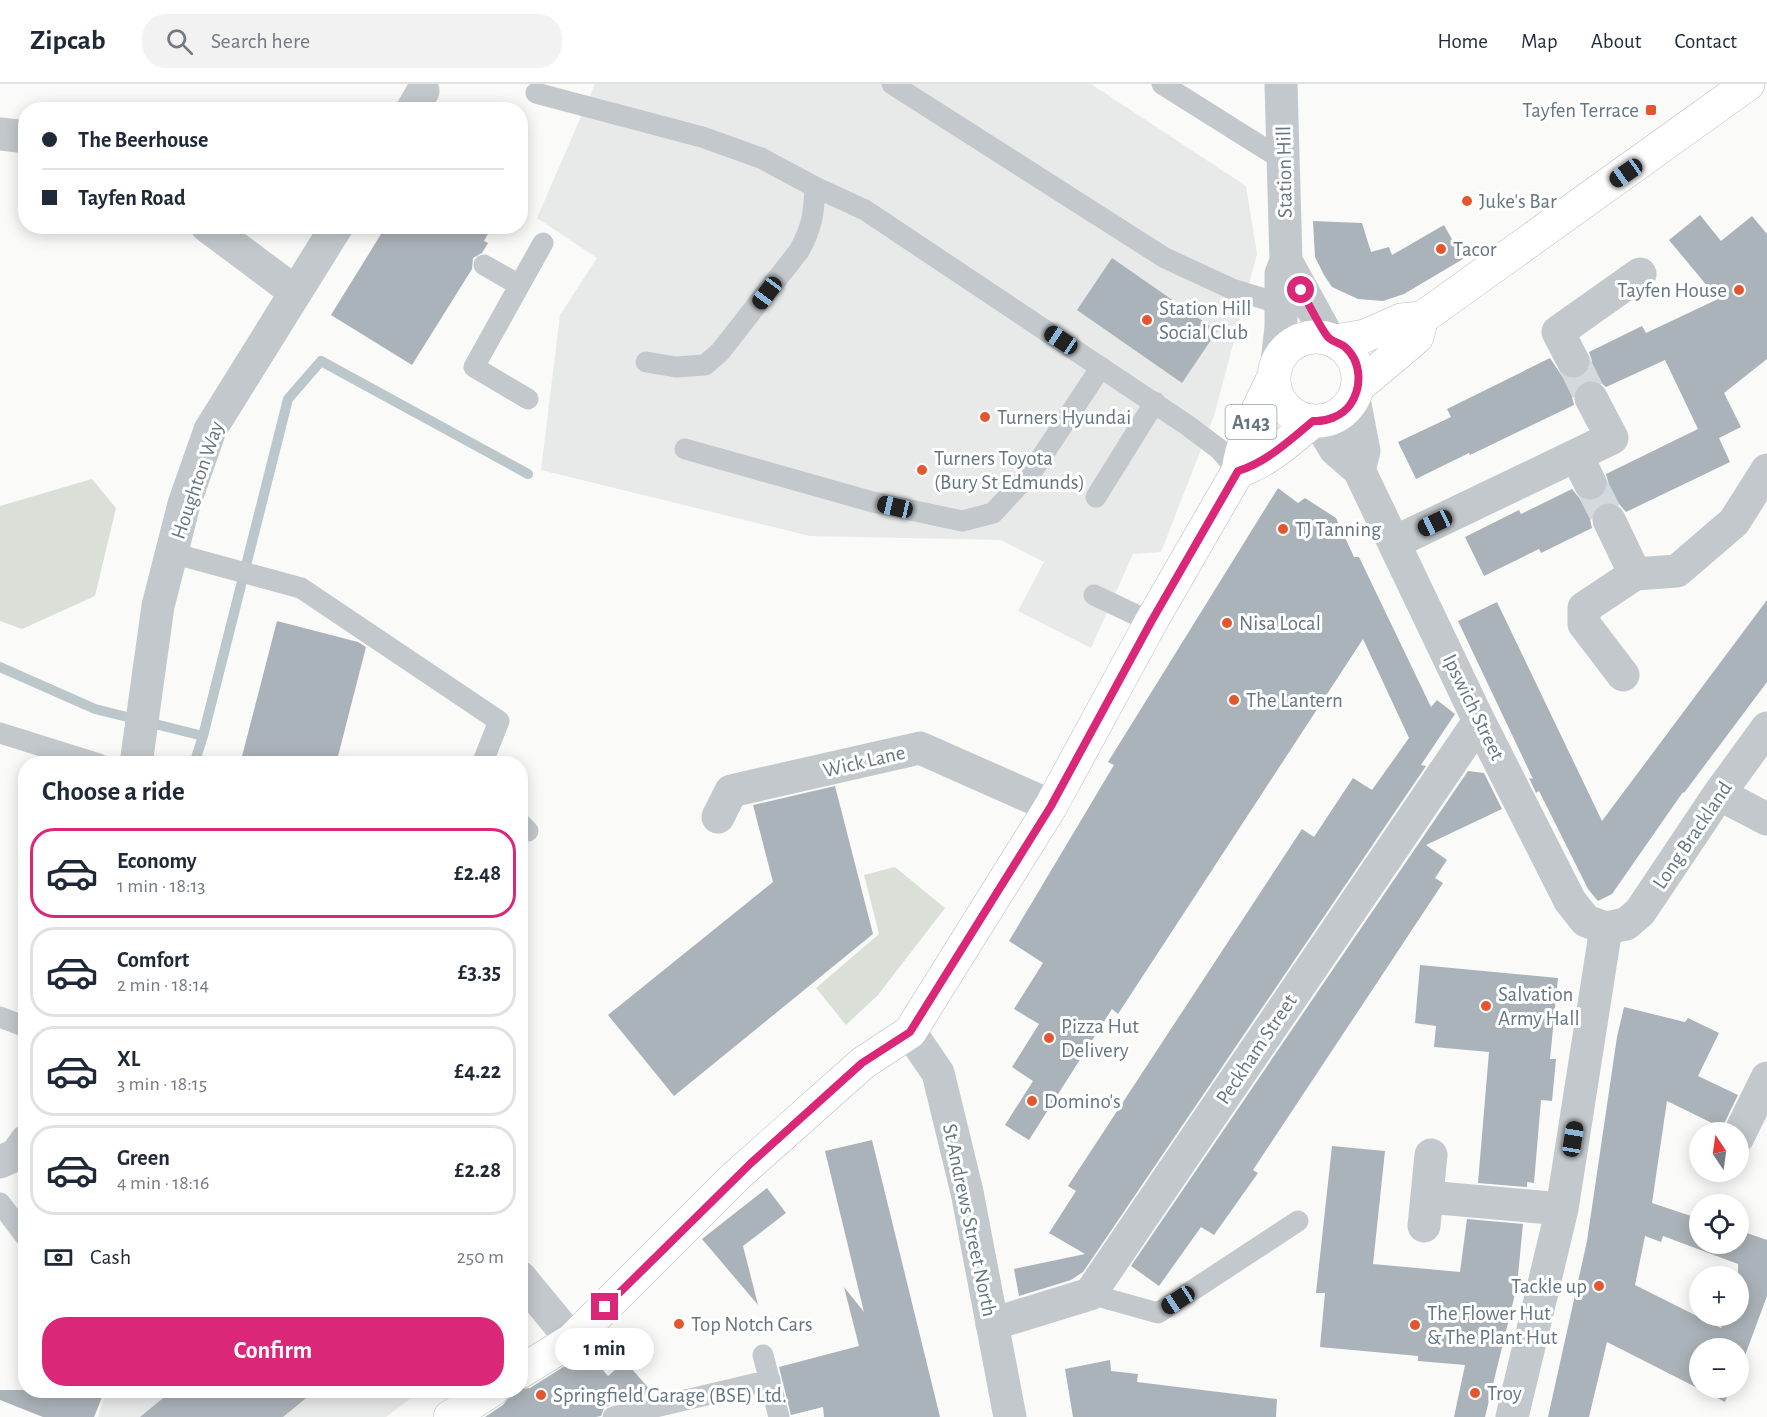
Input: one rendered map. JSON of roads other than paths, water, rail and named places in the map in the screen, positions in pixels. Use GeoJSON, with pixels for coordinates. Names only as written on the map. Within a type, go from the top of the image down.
{"type":"FeatureCollection","features":[{"type":"Feature","properties":{"kind":"main road"},"geometry":{"type":"LineString","coordinates":[[1422,318],[1417,337],[1357,392],[1346,410],[1334,417],[1316,421],[1304,420],[1291,413],[1281,403],[1275,390],[1276,369],[1285,350],[1296,341],[1310,337],[1332,340],[1365,336],[1401,320],[1422,318],[1748,84]]}},
{"type":"Feature","properties":{"kind":"main road"},"geometry":{"type":"LineString","coordinates":[[1332,340],[1346,348],[1354,359],[1359,372],[1357,392]]}},
{"type":"Feature","properties":{"kind":"main road","name":"A143"},"geometry":{"type":"LineString","coordinates":[[528,1367],[572,1340],[735,1177],[862,1063],[910,1032],[1051,806],[1151,622],[1238,471],[1242,447],[1250,424],[1276,369]]}},
{"type":"Feature","properties":{"kind":"main road","name":"A143"},"geometry":{"type":"LineString","coordinates":[[1238,471],[1251,467],[1268,457],[1316,421]]}},
{"type":"Feature","properties":{"kind":"main road"},"geometry":{"type":"LineString","coordinates":[[450,1417],[480,1398]]}},
{"type":"Feature","properties":{"kind":"street","name":"Station Hill"},"geometry":{"type":"LineString","coordinates":[[1276,369],[1281,274],[1286,261],[1281,84]]}},
{"type":"Feature","properties":{"kind":"street"},"geometry":{"type":"LineString","coordinates":[[0,134],[18,136]]}},
{"type":"Feature","properties":{"kind":"street"},"geometry":{"type":"LineString","coordinates":[[218,234],[295,292]]}},
{"type":"Feature","properties":{"kind":"street","name":"Houghton Way"},"geometry":{"type":"LineString","coordinates":[[138,754],[158,606],[184,504],[210,430],[332,234]]}},
{"type":"Feature","properties":{"kind":"street","name":"Station Hill"},"geometry":{"type":"LineString","coordinates":[[1286,261],[1332,340]]}},
{"type":"Feature","properties":{"kind":"street"},"geometry":{"type":"LineString","coordinates":[[1573,361],[1558,332],[1640,274]]}},
{"type":"Feature","properties":{"kind":"street"},"geometry":{"type":"LineString","coordinates":[[1357,392],[1364,451],[1359,470]]}},
{"type":"Feature","properties":{"kind":"street"},"geometry":{"type":"LineString","coordinates":[[1395,542],[1584,470],[1612,438],[1591,398]]}},
{"type":"Feature","properties":{"kind":"street","name":"Ipswich Street"},"geometry":{"type":"LineString","coordinates":[[1316,421],[1335,449],[1359,470],[1479,721],[1570,901],[1586,921],[1606,928]]}},
{"type":"Feature","properties":{"kind":"street"},"geometry":{"type":"LineString","coordinates":[[1623,675],[1584,624],[1584,608],[1635,574],[1677,571],[1734,522],[1767,470]]}},
{"type":"Feature","properties":{"kind":"street"},"geometry":{"type":"LineString","coordinates":[[1608,520],[1635,574]]}},
{"type":"Feature","properties":{"kind":"street","name":"Peckham Street"},"geometry":{"type":"LineString","coordinates":[[1090,1293],[1479,721]]}},
{"type":"Feature","properties":{"kind":"street","name":"Long Brackland"},"geometry":{"type":"LineString","coordinates":[[1606,928],[1626,924],[1640,912],[1719,794],[1767,728]]}},
{"type":"Feature","properties":{"kind":"street","name":"Wick Lane"},"geometry":{"type":"LineString","coordinates":[[718,817],[731,791],[920,748],[1051,806]]}},
{"type":"Feature","properties":{"kind":"street"},"geometry":{"type":"LineString","coordinates":[[1719,794],[1767,819]]}},
{"type":"Feature","properties":{"kind":"street"},"geometry":{"type":"LineString","coordinates":[[1512,1417],[1562,1209],[1606,928]]}},
{"type":"Feature","properties":{"kind":"street","name":"St Andrews Street North"},"geometry":{"type":"LineString","coordinates":[[910,1032],[938,1073],[967,1192],[1010,1417]]}},
{"type":"Feature","properties":{"kind":"street"},"geometry":{"type":"LineString","coordinates":[[1745,1122],[1767,1078]]}},
{"type":"Feature","properties":{"kind":"street"},"geometry":{"type":"LineString","coordinates":[[0,1162],[18,1152]]}},
{"type":"Feature","properties":{"kind":"street"},"geometry":{"type":"LineString","coordinates":[[1431,1155],[1426,1212],[1562,1209]]}},
{"type":"Feature","properties":{"kind":"street"},"geometry":{"type":"LineString","coordinates":[[528,1287],[572,1340]]}},
{"type":"Feature","properties":{"kind":"street"},"geometry":{"type":"LineString","coordinates":[[992,1324],[1090,1293]]}},
{"type":"Feature","properties":{"kind":"lane"},"geometry":{"type":"LineString","coordinates":[[892,84],[1165,258],[1232,289],[1281,304]]}},
{"type":"Feature","properties":{"kind":"lane"},"geometry":{"type":"LineString","coordinates":[[1162,84],[1283,160]]}},
{"type":"Feature","properties":{"kind":"lane"},"geometry":{"type":"LineString","coordinates":[[536,93],[702,137],[761,158],[865,210],[1155,402],[1219,449],[1238,471]]}},
{"type":"Feature","properties":{"kind":"lane"},"geometry":{"type":"LineString","coordinates":[[646,362],[676,367],[705,365],[720,352],[799,251],[809,233],[814,213],[815,187]]}},
{"type":"Feature","properties":{"kind":"lane"},"geometry":{"type":"LineString","coordinates":[[528,399],[474,367],[543,243]]}},
{"type":"Feature","properties":{"kind":"lane"},"geometry":{"type":"LineString","coordinates":[[484,266],[519,285]]}},
{"type":"Feature","properties":{"kind":"lane"},"geometry":{"type":"LineString","coordinates":[[685,449],[873,502],[962,521],[993,513],[1033,470],[1101,367]]}},
{"type":"Feature","properties":{"kind":"lane"},"geometry":{"type":"LineString","coordinates":[[1096,497],[1155,402]]}},
{"type":"Feature","properties":{"kind":"lane"},"geometry":{"type":"LineString","coordinates":[[172,553],[301,588],[499,721],[485,756]]}},
{"type":"Feature","properties":{"kind":"lane"},"geometry":{"type":"LineString","coordinates":[[1094,595],[1151,622]]}},
{"type":"Feature","properties":{"kind":"lane"},"geometry":{"type":"LineString","coordinates":[[0,733],[73,756]]}},
{"type":"Feature","properties":{"kind":"lane"},"geometry":{"type":"LineString","coordinates":[[0,1017],[18,1024]]}},
{"type":"Feature","properties":{"kind":"lane"},"geometry":{"type":"LineString","coordinates":[[0,1203],[18,1227]]}},
{"type":"Feature","properties":{"kind":"lane"},"geometry":{"type":"LineString","coordinates":[[1090,1293],[1158,1313],[1298,1221]]}},
{"type":"Feature","properties":{"kind":"lane"},"geometry":{"type":"LineString","coordinates":[[763,1355],[778,1417]]}},
{"type":"Feature","properties":{"kind":"lane"},"geometry":{"type":"LineString","coordinates":[[613,1417],[770,1380]]}},
{"type":"Feature","properties":{"kind":"waterway"},"geometry":{"type":"LineString","coordinates":[[203,736],[288,399],[321,361],[528,474]]}},
{"type":"Feature","properties":{"kind":"waterway"},"geometry":{"type":"LineString","coordinates":[[0,667],[95,709],[203,736],[197,756]]}},
{"type":"Feature","properties":{"kind":"tunnel"},"geometry":{"type":"LineString","coordinates":[[1573,361],[1591,398]]}},
{"type":"Feature","properties":{"kind":"tunnel"},"geometry":{"type":"LineString","coordinates":[[1590,483],[1609,520]]}},
{"type":"Feature","properties":{"kind":"place","name":"Tayfen Terrace"},"geometry":{"type":"Point","coordinates":[1651,110]}},
{"type":"Feature","properties":{"kind":"place","name":"Juke's Bar"},"geometry":{"type":"Point","coordinates":[1467,201]}},
{"type":"Feature","properties":{"kind":"place","name":"Tacor"},"geometry":{"type":"Point","coordinates":[1441,249]}},
{"type":"Feature","properties":{"kind":"place","name":"Tayfen House"},"geometry":{"type":"Point","coordinates":[1739,290]}},
{"type":"Feature","properties":{"kind":"place","name":"Station Hill Social Club"},"geometry":{"type":"Point","coordinates":[1147,320]}},
{"type":"Feature","properties":{"kind":"place","name":"Turners Hyundai"},"geometry":{"type":"Point","coordinates":[985,417]}},
{"type":"Feature","properties":{"kind":"place","name":"Turners Toyota (Bury St Edmunds)"},"geometry":{"type":"Point","coordinates":[922,470]}},
{"type":"Feature","properties":{"kind":"place","name":"TJ Tanning"},"geometry":{"type":"Point","coordinates":[1283,529]}},
{"type":"Feature","properties":{"kind":"place","name":"Nisa Local"},"geometry":{"type":"Point","coordinates":[1227,623]}},
{"type":"Feature","properties":{"kind":"place","name":"The Lantern"},"geometry":{"type":"Point","coordinates":[1234,700]}},
{"type":"Feature","properties":{"kind":"place","name":"Salvation Army Hall"},"geometry":{"type":"Point","coordinates":[1486,1006]}},
{"type":"Feature","properties":{"kind":"place","name":"Pizza Hut Delivery"},"geometry":{"type":"Point","coordinates":[1049,1038]}},
{"type":"Feature","properties":{"kind":"place","name":"Domino's"},"geometry":{"type":"Point","coordinates":[1032,1101]}},
{"type":"Feature","properties":{"kind":"place","name":"Tackle up"},"geometry":{"type":"Point","coordinates":[1599,1286]}},
{"type":"Feature","properties":{"kind":"place","name":"Top Notch Cars"},"geometry":{"type":"Point","coordinates":[679,1324]}},
{"type":"Feature","properties":{"kind":"place","name":"The Flower Hut & The Plant Hut"},"geometry":{"type":"Point","coordinates":[1415,1325]}},
{"type":"Feature","properties":{"kind":"place","name":"Troy"},"geometry":{"type":"Point","coordinates":[1475,1393]}},
{"type":"Feature","properties":{"kind":"place","name":"Springfield Garage (BSE) Ltd."},"geometry":{"type":"Point","coordinates":[541,1395]}}]}
